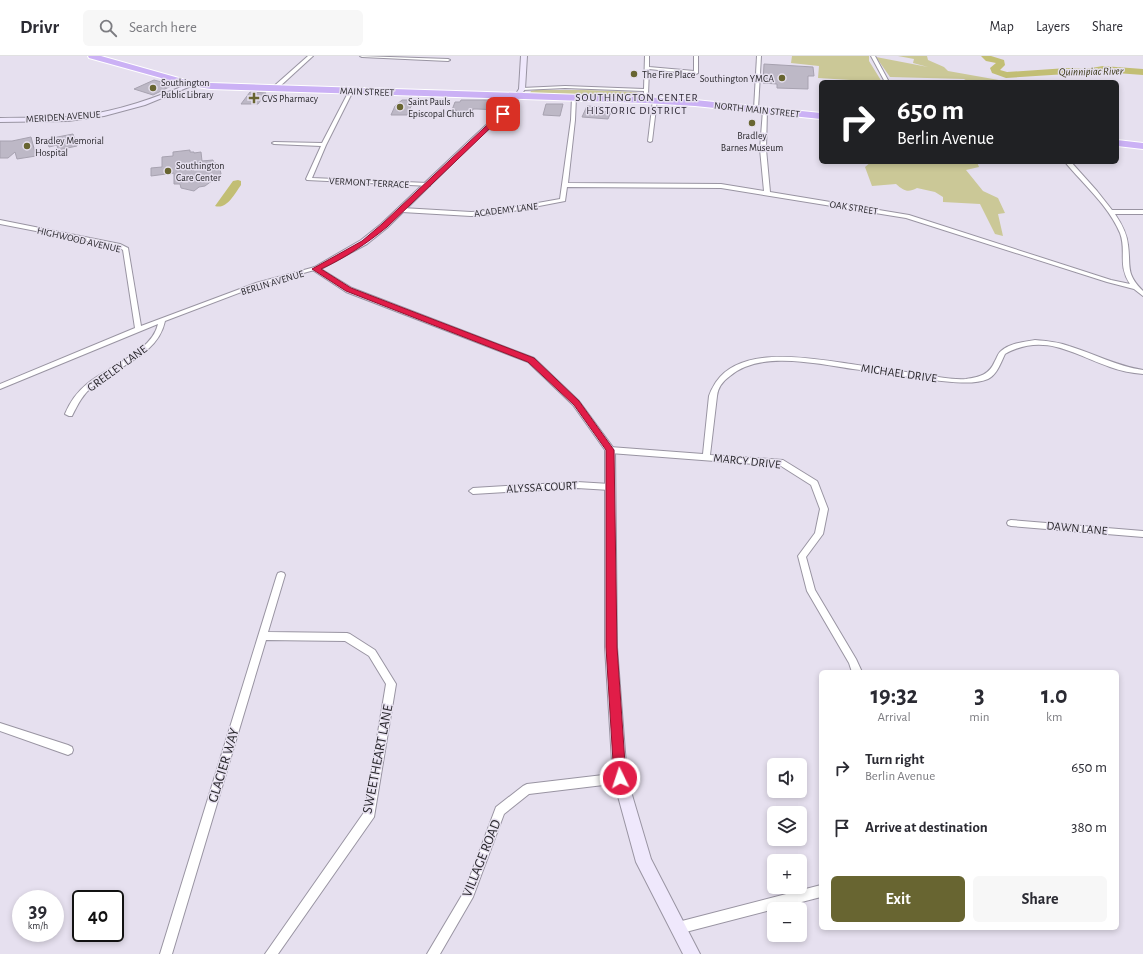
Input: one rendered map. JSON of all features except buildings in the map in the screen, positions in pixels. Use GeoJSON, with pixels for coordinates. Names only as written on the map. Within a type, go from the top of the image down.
{"type":"FeatureCollection","features":[{"type":"Feature","properties":{"kind":"highway","name":"MAIN STREET"},"geometry":{"type":"LineString","coordinates":[[92,56],[193,84],[351,91],[521,92],[574,98],[645,100]]}},
{"type":"Feature","properties":{"kind":"highway","name":"NORTH MAIN STREET"},"geometry":{"type":"LineString","coordinates":[[645,100],[819,116]]}},
{"type":"Feature","properties":{"kind":"highway"},"geometry":{"type":"LineString","coordinates":[[1119,143],[1143,146]]}},
{"type":"Feature","properties":{"kind":"street"},"geometry":{"type":"LineString","coordinates":[[275,88],[311,56]]}},
{"type":"Feature","properties":{"kind":"street"},"geometry":{"type":"LineString","coordinates":[[362,56],[448,60]]}},
{"type":"Feature","properties":{"kind":"street"},"geometry":{"type":"LineString","coordinates":[[524,56],[521,92],[565,87],[646,90]]}},
{"type":"Feature","properties":{"kind":"street"},"geometry":{"type":"LineString","coordinates":[[645,100],[647,56]]}},
{"type":"Feature","properties":{"kind":"street"},"geometry":{"type":"LineString","coordinates":[[647,68],[696,73],[696,56]]}},
{"type":"Feature","properties":{"kind":"street"},"geometry":{"type":"LineString","coordinates":[[756,109],[759,56]]}},
{"type":"Feature","properties":{"kind":"street"},"geometry":{"type":"LineString","coordinates":[[872,56],[886,80]]}},
{"type":"Feature","properties":{"kind":"street","name":"MERIDEN AVENUE"},"geometry":{"type":"LineString","coordinates":[[0,120],[64,118],[97,115],[141,104],[193,84]]}},
{"type":"Feature","properties":{"kind":"street"},"geometry":{"type":"LineString","coordinates":[[274,143],[324,144],[351,91]]}},
{"type":"Feature","properties":{"kind":"street","name":"BERLIN AVENUE"},"geometry":{"type":"LineString","coordinates":[[0,387],[162,320],[258,284],[315,269],[334,260],[364,242],[402,210],[473,140],[513,104],[521,92]]}},
{"type":"Feature","properties":{"kind":"street"},"geometry":{"type":"LineString","coordinates":[[565,185],[574,120],[574,98]]}},
{"type":"Feature","properties":{"kind":"street"},"geometry":{"type":"LineString","coordinates":[[650,141],[655,100]]}},
{"type":"Feature","properties":{"kind":"street"},"geometry":{"type":"LineString","coordinates":[[765,110],[763,149],[767,193]]}},
{"type":"Feature","properties":{"kind":"street","name":"VERMONT TERRACE"},"geometry":{"type":"LineString","coordinates":[[324,144],[309,179],[428,185]]}},
{"type":"Feature","properties":{"kind":"street"},"geometry":{"type":"LineString","coordinates":[[1070,164],[1110,212],[1124,234],[1126,248],[1124,260],[1125,272],[1134,287],[1143,294]]}},
{"type":"Feature","properties":{"kind":"street","name":"OAK STREET"},"geometry":{"type":"LineString","coordinates":[[565,185],[721,186],[907,216],[1109,281],[1134,287]]}},
{"type":"Feature","properties":{"kind":"street","name":"ACADEMY LANE"},"geometry":{"type":"LineString","coordinates":[[402,210],[471,214],[492,213],[563,200],[565,185]]}},
{"type":"Feature","properties":{"kind":"street"},"geometry":{"type":"LineString","coordinates":[[1110,212],[1143,212]]}},
{"type":"Feature","properties":{"kind":"street","name":"HIGHWOOD AVENUE"},"geometry":{"type":"LineString","coordinates":[[0,222],[120,246],[126,249],[138,330]]}},
{"type":"Feature","properties":{"kind":"street"},"geometry":{"type":"LineString","coordinates":[[315,269],[349,290],[531,360],[576,403],[610,450],[611,647],[620,778],[644,862],[692,954]]}},
{"type":"Feature","properties":{"kind":"street","name":"GREELEY LANE"},"geometry":{"type":"LineString","coordinates":[[69,414],[73,403],[91,384],[148,346],[160,333],[162,320]]}},
{"type":"Feature","properties":{"kind":"street","name":"MICHAEL DRIVE"},"geometry":{"type":"LineString","coordinates":[[706,457],[714,390],[723,377],[737,368],[758,361],[782,358],[803,360],[965,381],[986,377],[996,367],[1002,353],[1019,345],[1039,342],[1059,345],[1122,369],[1143,372]]}},
{"type":"Feature","properties":{"kind":"street","name":"MARCY DRIVE"},"geometry":{"type":"LineString","coordinates":[[610,450],[783,463],[814,483],[824,509],[819,534],[802,556],[811,591],[853,662],[855,670]]}},
{"type":"Feature","properties":{"kind":"street","name":"ALYSSA COURT"},"geometry":{"type":"LineString","coordinates":[[473,491],[577,485],[610,487]]}},
{"type":"Feature","properties":{"kind":"street","name":"DAWN LANE"},"geometry":{"type":"LineString","coordinates":[[1011,523],[1143,534]]}},
{"type":"Feature","properties":{"kind":"street","name":"GLACIER WAY"},"geometry":{"type":"LineString","coordinates":[[166,954],[281,575]]}},
{"type":"Feature","properties":{"kind":"street","name":"SWEETHEART LANE"},"geometry":{"type":"LineString","coordinates":[[262,636],[347,637],[372,653],[391,684],[370,814],[271,954]]}},
{"type":"Feature","properties":{"kind":"street"},"geometry":{"type":"LineString","coordinates":[[0,727],[68,750]]}},
{"type":"Feature","properties":{"kind":"street","name":"VILLAGE ROAD"},"geometry":{"type":"LineString","coordinates":[[433,954],[469,893],[500,811],[527,789],[620,778]]}},
{"type":"Feature","properties":{"kind":"street"},"geometry":{"type":"LineString","coordinates":[[678,928],[819,892]]}},
{"type":"Feature","properties":{"kind":"shaded area"},"geometry":{"type":"Polygon","coordinates":[[[792,56],[869,56],[869,61],[881,80],[818,78],[819,66],[791,63],[792,56]]]}},
{"type":"Feature","properties":{"kind":"shaded area"},"geometry":{"type":"Polygon","coordinates":[[[898,56],[927,56],[928,60],[944,67],[948,71],[999,80],[890,77],[876,57],[928,67],[913,63],[914,59],[898,56]]]}},
{"type":"Feature","properties":{"kind":"shaded area"},"geometry":{"type":"Polygon","coordinates":[[[531,91],[636,92],[640,94],[636,97],[530,93],[531,91]]]}},
{"type":"Feature","properties":{"kind":"shaded area"},"geometry":{"type":"Polygon","coordinates":[[[869,164],[978,164],[979,167],[966,170],[983,191],[998,198],[1005,213],[998,214],[1003,236],[995,234],[980,204],[943,202],[943,197],[935,192],[917,188],[906,190],[896,184],[872,186],[865,167],[869,164]]]}},
{"type":"Feature","properties":{"kind":"shaded area"},"geometry":{"type":"Polygon","coordinates":[[[233,181],[241,181],[241,185],[230,200],[223,206],[215,206],[233,181]]]}},
{"type":"Feature","properties":{"kind":"waterway","name":"Quinnipiac River"},"geometry":{"type":"LineString","coordinates":[[986,56],[989,59],[1001,62],[1000,65],[995,68],[995,71],[1006,75],[1067,71],[1085,72],[1103,69],[1143,72]]}},
{"type":"Feature","properties":{"kind":"place","name":"The Fire Place"},"geometry":{"type":"Point","coordinates":[634,74]}},
{"type":"Feature","properties":{"kind":"place","name":"Southington YMCA"},"geometry":{"type":"Point","coordinates":[782,78]}},
{"type":"Feature","properties":{"kind":"place","name":"Southington Public Library"},"geometry":{"type":"Point","coordinates":[153,88]}},
{"type":"Feature","properties":{"kind":"place","name":"CVS Pharmacy"},"geometry":{"type":"Point","coordinates":[254,98]}},
{"type":"Feature","properties":{"kind":"place","name":"Saint Pauls Episcopal Church"},"geometry":{"type":"Point","coordinates":[400,107]}},
{"type":"Feature","properties":{"kind":"place","name":"Bradley Barnes Museum"},"geometry":{"type":"Point","coordinates":[752,123]}},
{"type":"Feature","properties":{"kind":"place","name":"Bradley Memorial Hospital"},"geometry":{"type":"Point","coordinates":[27,146]}},
{"type":"Feature","properties":{"kind":"place","name":"Southington Care Center"},"geometry":{"type":"Point","coordinates":[168,171]}},
{"type":"Feature","properties":{"kind":"district","name":"SOUTHINGTON CENTER HISTORIC DISTRICT"},"geometry":{"type":"Point","coordinates":[637,103]}},
{"type":"Feature","properties":{"kind":"route"},"geometry":{"type":"LineString","coordinates":[[503,114],[473,140],[384,226],[364,242],[334,260],[315,269],[349,290],[531,360],[576,403],[610,450],[611,647],[620,778]]}}]}
